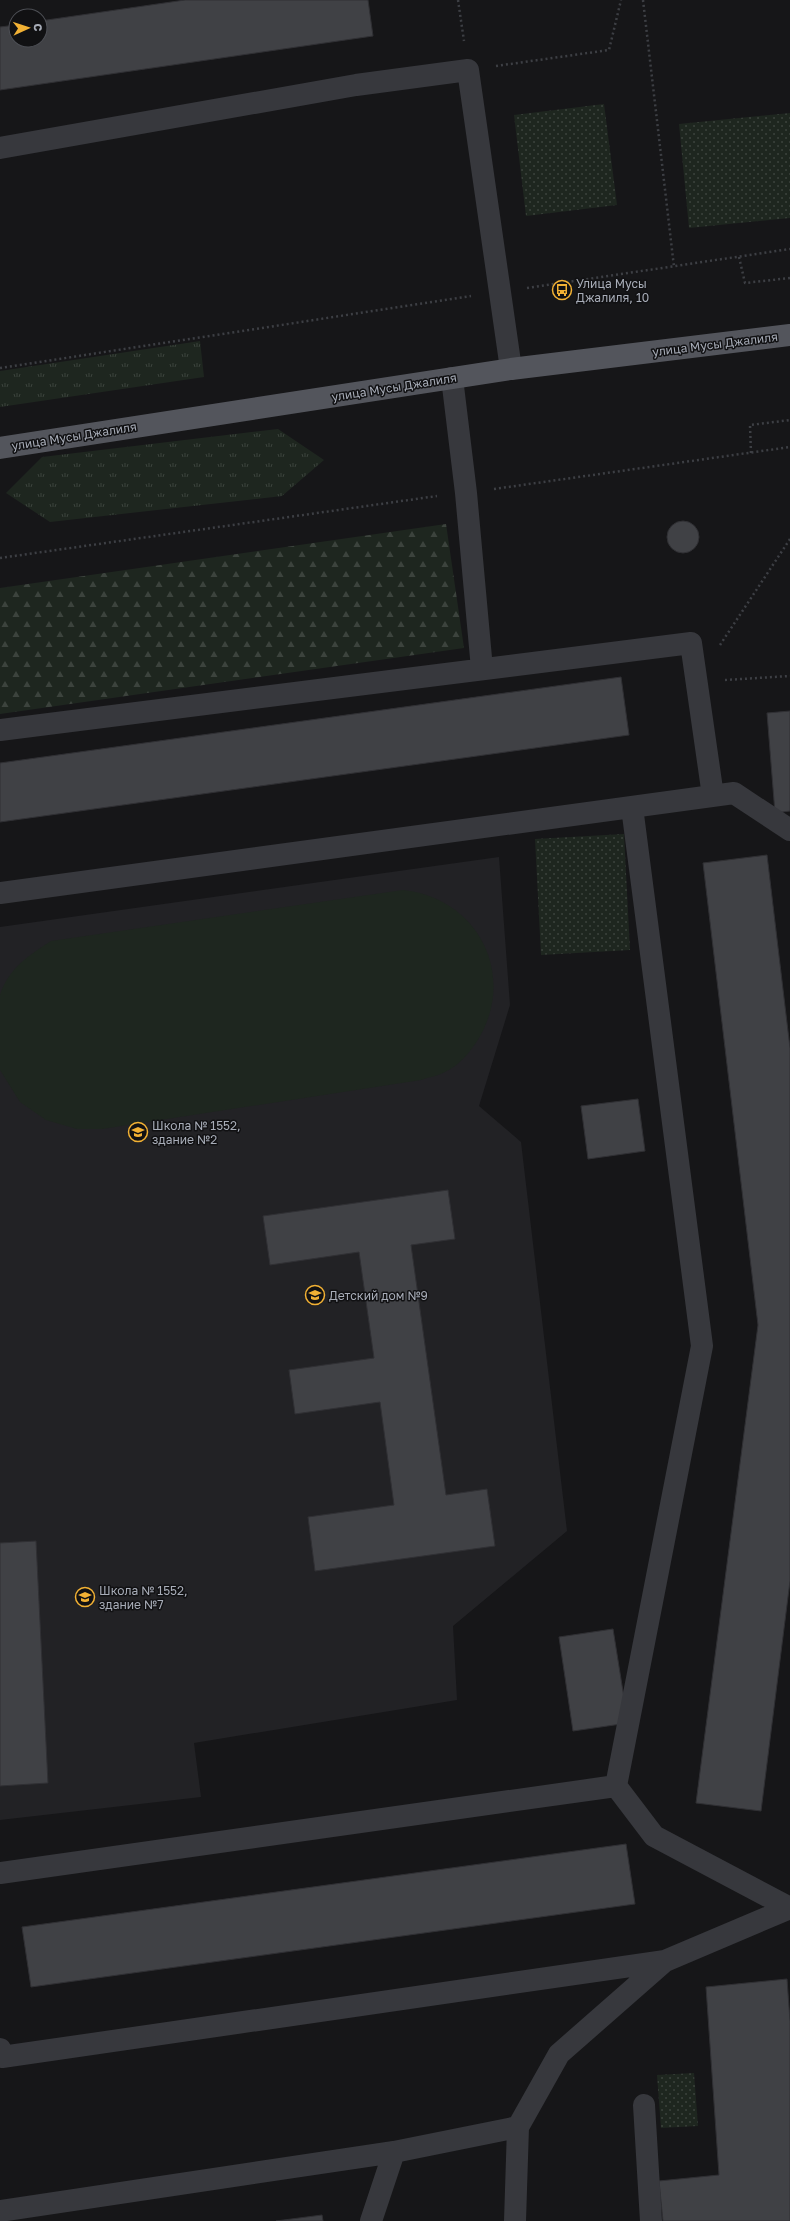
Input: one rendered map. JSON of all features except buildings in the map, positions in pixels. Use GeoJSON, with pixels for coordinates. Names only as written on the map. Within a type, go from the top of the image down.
{"type":"FeatureCollection","features":[{"type":"Feature","properties":{"kind":"main road","name":"улица Мусы Джалиля"},"geometry":{"type":"LineString","coordinates":[[0,448],[511,369],[790,335]]}},
{"type":"Feature","properties":{"kind":"street"},"geometry":{"type":"LineString","coordinates":[[0,148],[356,85],[468,70],[511,369]]}},
{"type":"Feature","properties":{"kind":"street"},"geometry":{"type":"LineString","coordinates":[[452,378],[466,492],[482,669]]}},
{"type":"Feature","properties":{"kind":"street"},"geometry":{"type":"LineString","coordinates":[[0,730],[691,643],[712,796]]}},
{"type":"Feature","properties":{"kind":"street"},"geometry":{"type":"LineString","coordinates":[[0,893],[734,793],[790,830]]}},
{"type":"Feature","properties":{"kind":"street"},"geometry":{"type":"LineString","coordinates":[[632,807],[702,1346],[616,1786],[654,1836],[790,1908]]}},
{"type":"Feature","properties":{"kind":"street"},"geometry":{"type":"LineString","coordinates":[[0,1873],[616,1786]]}},
{"type":"Feature","properties":{"kind":"street"},"geometry":{"type":"LineString","coordinates":[[0,2049],[2,2058],[664,1961],[790,1908]]}},
{"type":"Feature","properties":{"kind":"street"},"geometry":{"type":"LineString","coordinates":[[515,2221],[518,2127],[559,2054],[664,1961]]}},
{"type":"Feature","properties":{"kind":"street"},"geometry":{"type":"LineString","coordinates":[[644,2105],[651,2221]]}},
{"type":"Feature","properties":{"kind":"street"},"geometry":{"type":"LineString","coordinates":[[0,2211],[394,2152],[518,2127]]}},
{"type":"Feature","properties":{"kind":"street"},"geometry":{"type":"LineString","coordinates":[[371,2221],[394,2152]]}},
{"type":"Feature","properties":{"kind":"path"},"geometry":{"type":"LineString","coordinates":[[458,0],[468,70],[609,50],[621,0]]}},
{"type":"Feature","properties":{"kind":"path"},"geometry":{"type":"LineString","coordinates":[[643,0],[674,267]]}},
{"type":"Feature","properties":{"kind":"path"},"geometry":{"type":"LineString","coordinates":[[0,368],[500,292],[790,250]]}},
{"type":"Feature","properties":{"kind":"path"},"geometry":{"type":"LineString","coordinates":[[739,257],[745,283],[790,278]]}},
{"type":"Feature","properties":{"kind":"path"},"geometry":{"type":"LineString","coordinates":[[751,453],[750,425],[790,420]]}},
{"type":"Feature","properties":{"kind":"path"},"geometry":{"type":"LineString","coordinates":[[492,489],[790,447]]}},
{"type":"Feature","properties":{"kind":"path"},"geometry":{"type":"LineString","coordinates":[[0,558],[433,497]]}},
{"type":"Feature","properties":{"kind":"path"},"geometry":{"type":"LineString","coordinates":[[696,682],[790,539]]}},
{"type":"Feature","properties":{"kind":"path"},"geometry":{"type":"LineString","coordinates":[[696,682],[790,676]]}},
{"type":"Feature","properties":{"kind":"shaded area"},"geometry":{"type":"Polygon","coordinates":[[[499,857],[510,1005],[479,1106],[521,1142],[567,1531],[453,1626],[457,1700],[194,1743],[201,1797],[0,1820],[0,927],[499,857]]]}},
{"type":"Feature","properties":{"kind":"green space"},"geometry":{"type":"Polygon","coordinates":[[[604,104],[617,205],[526,216],[514,115],[604,104]]]}},
{"type":"Feature","properties":{"kind":"green space"},"geometry":{"type":"Polygon","coordinates":[[[790,113],[790,218],[689,228],[679,124],[790,113]]]}},
{"type":"Feature","properties":{"kind":"green space"},"geometry":{"type":"Polygon","coordinates":[[[200,341],[204,377],[0,407],[0,371],[200,341]]]}},
{"type":"Feature","properties":{"kind":"green space"},"geometry":{"type":"Polygon","coordinates":[[[278,429],[324,460],[282,496],[50,522],[6,493],[42,457],[278,429]]]}},
{"type":"Feature","properties":{"kind":"green space"},"geometry":{"type":"Polygon","coordinates":[[[446,524],[464,648],[0,714],[0,588],[446,524]]]}},
{"type":"Feature","properties":{"kind":"green space"},"geometry":{"type":"Polygon","coordinates":[[[624,834],[630,950],[541,955],[535,839],[624,834]]]}},
{"type":"Feature","properties":{"kind":"green space","name":"Школа № 1552, здание №2"},"geometry":{"type":"Polygon","coordinates":[[[403,890],[429,896],[451,907],[470,923],[483,943],[491,965],[494,989],[490,1013],[479,1038],[460,1062],[442,1073],[421,1080],[102,1129],[77,1129],[46,1120],[20,1102],[0,1070],[0,995],[14,970],[27,958],[51,941],[403,890]]]}},
{"type":"Feature","properties":{"kind":"green space"},"geometry":{"type":"Polygon","coordinates":[[[694,2073],[698,2126],[661,2128],[657,2075],[694,2073]]]}},
{"type":"Feature","properties":{"kind":"place","name":"Улица Мусы Джалиля, 10"},"geometry":{"type":"Point","coordinates":[562,290]}},
{"type":"Feature","properties":{"kind":"place","name":"Школа № 1552, здание №2"},"geometry":{"type":"Point","coordinates":[138,1132]}},
{"type":"Feature","properties":{"kind":"place","name":"Детский дом №9"},"geometry":{"type":"Point","coordinates":[315,1295]}},
{"type":"Feature","properties":{"kind":"place","name":"Школа № 1552, здание №7"},"geometry":{"type":"Point","coordinates":[85,1597]}}]}
